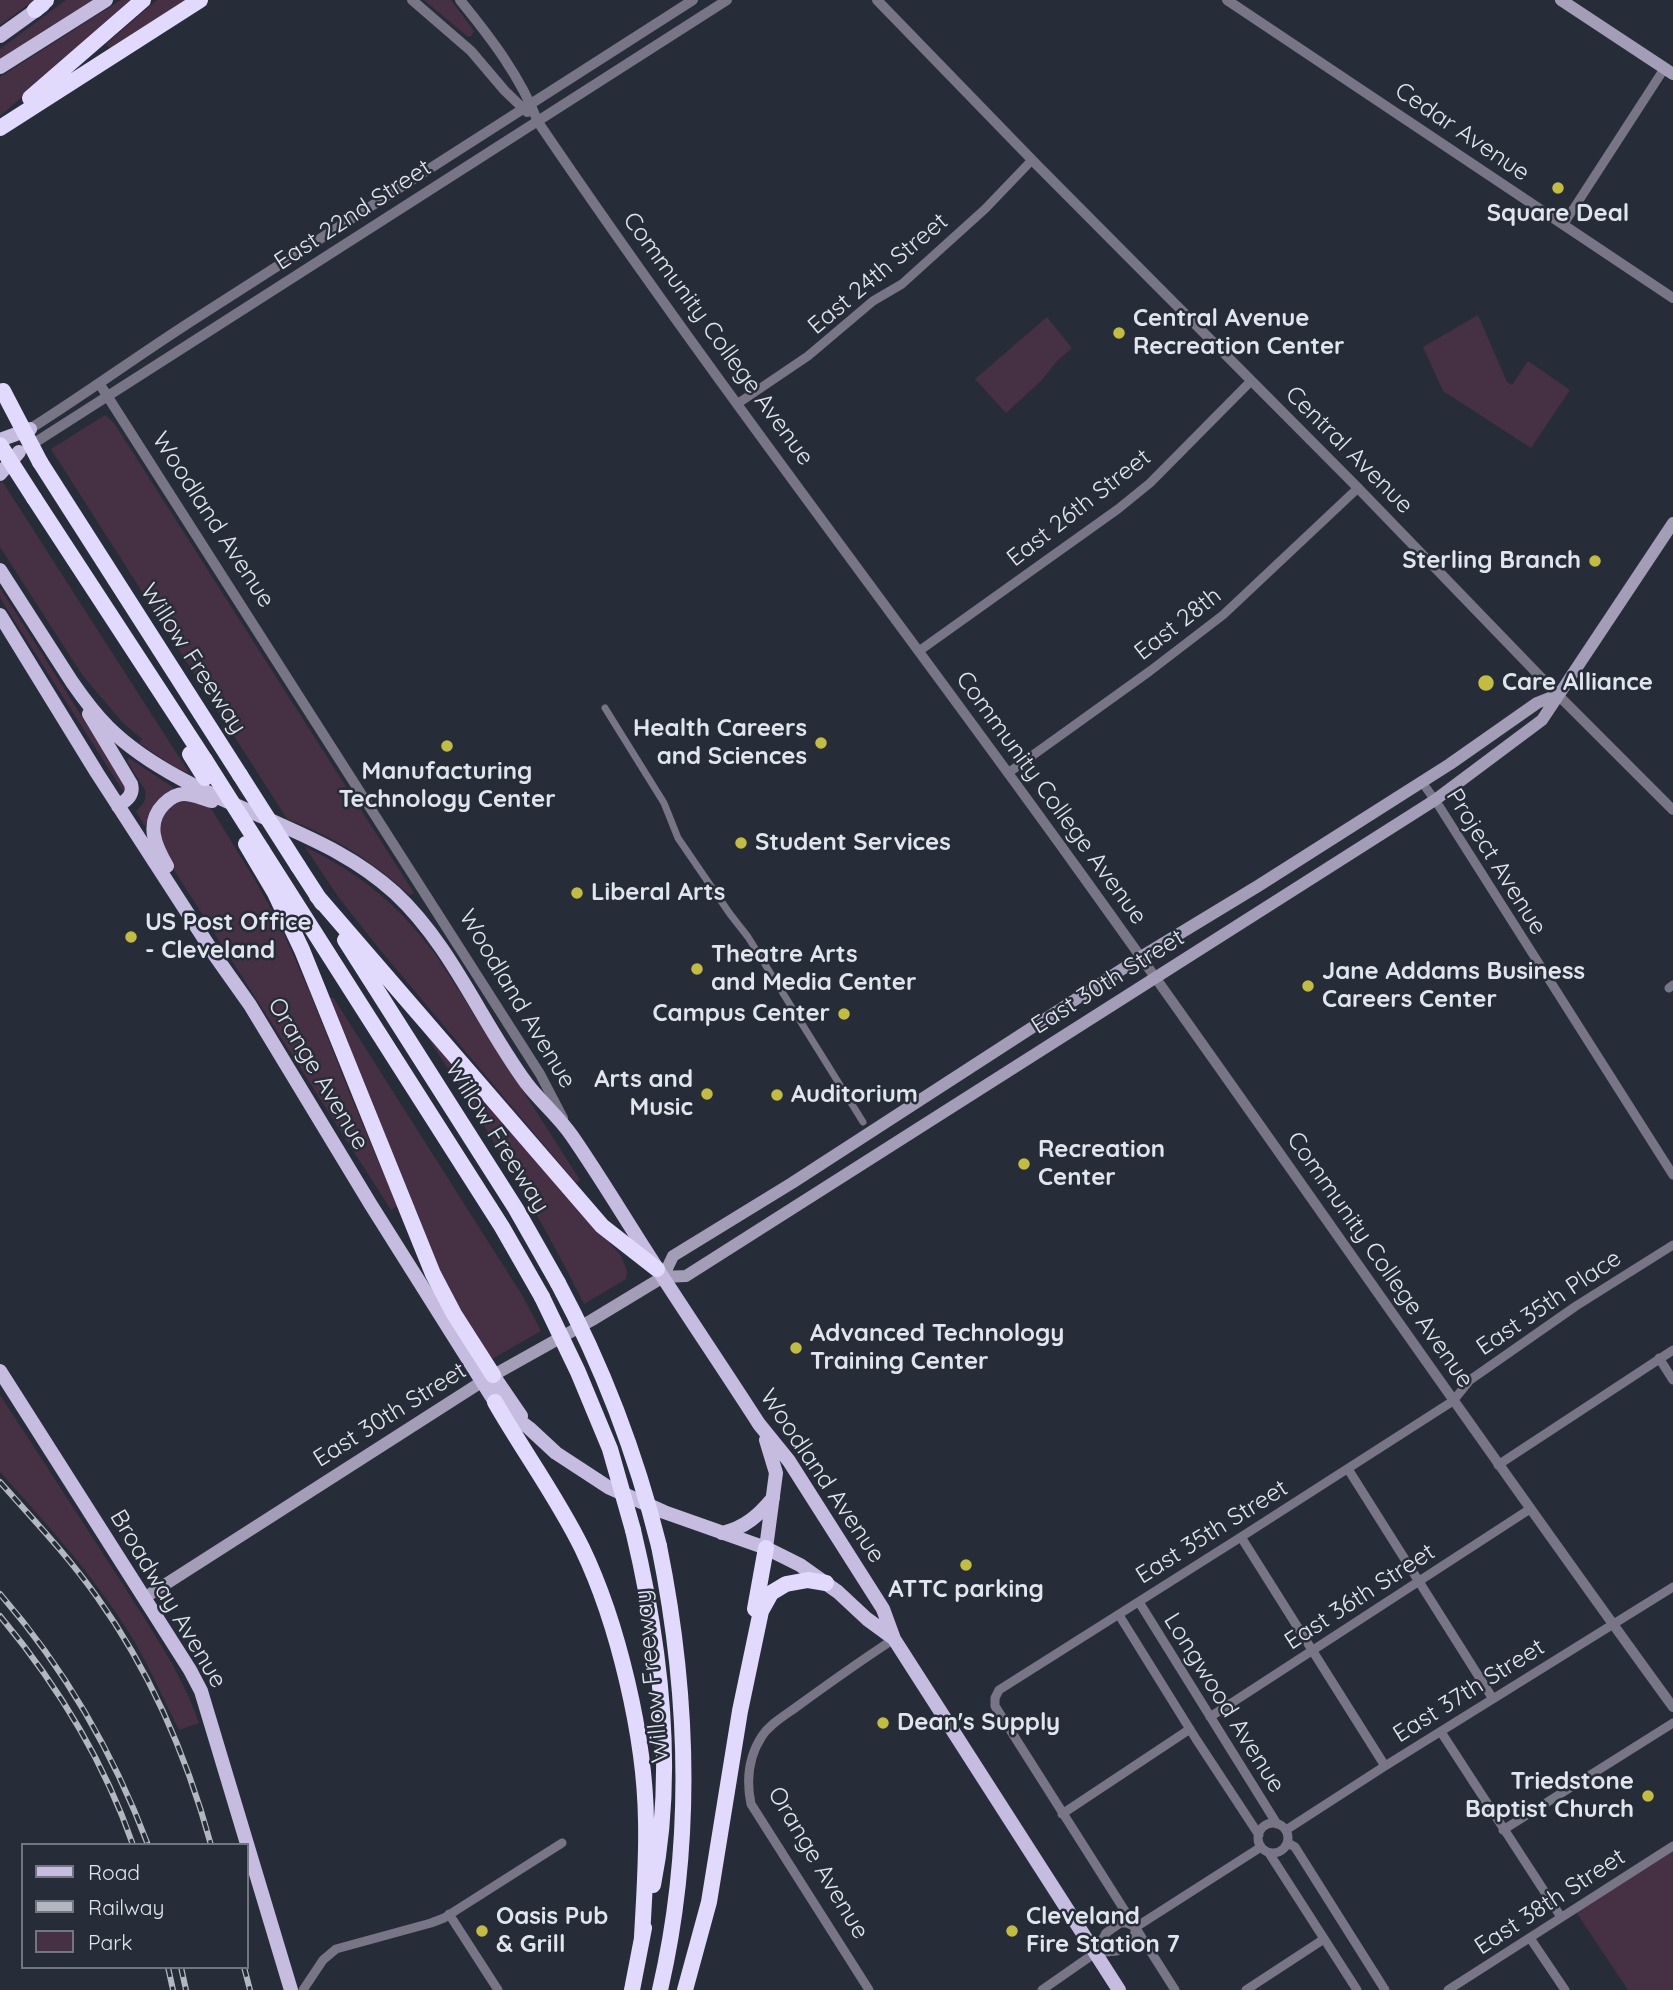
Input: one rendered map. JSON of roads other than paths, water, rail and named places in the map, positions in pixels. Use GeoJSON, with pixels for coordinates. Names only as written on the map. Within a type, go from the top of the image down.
{"type":"FeatureCollection","features":[{"type":"Feature","properties":{"kind":"highway"},"geometry":{"type":"LineString","coordinates":[[0,127],[143,0]]}},
{"type":"Feature","properties":{"kind":"highway"},"geometry":{"type":"LineString","coordinates":[[0,127],[200,0]]}},
{"type":"Feature","properties":{"kind":"highway","name":"Willow Freeway"},"geometry":{"type":"LineString","coordinates":[[1,394],[55,486],[502,1186],[576,1315],[611,1394],[639,1471],[659,1546],[673,1618],[682,1700],[683,1826],[676,1909],[660,1990]]}},
{"type":"Feature","properties":{"kind":"highway"},"geometry":{"type":"LineString","coordinates":[[0,444],[77,566],[127,655],[197,757],[275,894],[302,950],[439,1287],[488,1378]]}},
{"type":"Feature","properties":{"kind":"highway","name":"Willow Freeway"},"geometry":{"type":"LineString","coordinates":[[197,757],[262,850],[488,1204],[542,1297],[564,1341],[614,1461],[633,1530],[652,1622],[663,1732],[659,1856],[632,1990]]}},
{"type":"Feature","properties":{"kind":"highway"},"geometry":{"type":"LineString","coordinates":[[317,896],[602,1226],[660,1273]]}},
{"type":"Feature","properties":{"kind":"highway"},"geometry":{"type":"LineString","coordinates":[[495,1402],[582,1549],[605,1605],[622,1666],[632,1705],[644,1779],[646,1862],[642,1937]]}},
{"type":"Feature","properties":{"kind":"highway"},"geometry":{"type":"LineString","coordinates":[[685,1990],[705,1924],[714,1879],[766,1548]]}},
{"type":"Feature","properties":{"kind":"highway"},"geometry":{"type":"LineString","coordinates":[[749,1664],[761,1611],[771,1593],[792,1582],[808,1580],[826,1583]]}},
{"type":"Feature","properties":{"kind":"main road"},"geometry":{"type":"LineString","coordinates":[[0,67],[106,0]]}},
{"type":"Feature","properties":{"kind":"main road"},"geometry":{"type":"LineString","coordinates":[[1561,0],[1669,71]]}},
{"type":"Feature","properties":{"kind":"main road"},"geometry":{"type":"LineString","coordinates":[[0,36],[44,3]]}},
{"type":"Feature","properties":{"kind":"main road"},"geometry":{"type":"LineString","coordinates":[[0,444],[30,429]]}},
{"type":"Feature","properties":{"kind":"main road"},"geometry":{"type":"LineString","coordinates":[[0,474],[19,452]]}},
{"type":"Feature","properties":{"kind":"main road","name":"East 30th Street"},"geometry":{"type":"LineString","coordinates":[[660,1273],[686,1276],[1435,800],[1542,720],[1673,523]]}},
{"type":"Feature","properties":{"kind":"main road"},"geometry":{"type":"LineString","coordinates":[[0,570],[83,698],[110,729],[133,747],[191,783],[350,858],[398,896],[426,926],[527,1084],[570,1133]]}},
{"type":"Feature","properties":{"kind":"main road","name":"Orange Avenue"},"geometry":{"type":"LineString","coordinates":[[0,615],[118,806],[250,1005],[371,1205],[488,1378]]}},
{"type":"Feature","properties":{"kind":"main road"},"geometry":{"type":"LineString","coordinates":[[72,682],[103,740],[131,783],[131,796],[118,806]]}},
{"type":"Feature","properties":{"kind":"main road","name":"East 30th Street"},"geometry":{"type":"LineString","coordinates":[[144,1598],[488,1378],[592,1321],[660,1273],[673,1256],[803,1176],[1141,957],[1258,887],[1422,782],[1538,703],[1558,695]]}},
{"type":"Feature","properties":{"kind":"main road"},"geometry":{"type":"LineString","coordinates":[[250,1005],[222,951],[157,848],[153,828],[155,817],[162,807],[181,794],[262,817]]}},
{"type":"Feature","properties":{"kind":"main road","name":"Woodland Avenue"},"geometry":{"type":"LineString","coordinates":[[570,1133],[759,1424],[789,1461],[883,1609],[894,1639],[1119,1990]]}},
{"type":"Feature","properties":{"kind":"main road","name":"Broadway Avenue"},"geometry":{"type":"LineString","coordinates":[[0,1371],[190,1670],[203,1697],[247,1843]]}},
{"type":"Feature","properties":{"kind":"main road"},"geometry":{"type":"LineString","coordinates":[[488,1378],[529,1428]]}},
{"type":"Feature","properties":{"kind":"main road","name":"Woodland Avenue"},"geometry":{"type":"LineString","coordinates":[[488,1378],[495,1402],[556,1453],[608,1487],[646,1504],[766,1548],[800,1565],[894,1639]]}},
{"type":"Feature","properties":{"kind":"main road"},"geometry":{"type":"LineString","coordinates":[[759,1424],[774,1464],[776,1482],[766,1548]]}},
{"type":"Feature","properties":{"kind":"main road"},"geometry":{"type":"LineString","coordinates":[[722,1532],[735,1530],[750,1521],[774,1497]]}},
{"type":"Feature","properties":{"kind":"main road","name":"Broadway Avenue"},"geometry":{"type":"LineString","coordinates":[[248,1847],[291,1990]]}},
{"type":"Feature","properties":{"kind":"street"},"geometry":{"type":"LineString","coordinates":[[412,0],[471,51],[527,107]]}},
{"type":"Feature","properties":{"kind":"street"},"geometry":{"type":"LineString","coordinates":[[460,0],[519,80],[527,107]]}},
{"type":"Feature","properties":{"kind":"street","name":"East 22nd Street"},"geometry":{"type":"LineString","coordinates":[[30,429],[198,317],[693,0]]}},
{"type":"Feature","properties":{"kind":"street","name":"East 22nd Street"},"geometry":{"type":"LineString","coordinates":[[0,464],[727,0]]}},
{"type":"Feature","properties":{"kind":"street","name":"Central Avenue"},"geometry":{"type":"LineString","coordinates":[[877,0],[1673,810]]}},
{"type":"Feature","properties":{"kind":"street","name":"Cedar Avenue"},"geometry":{"type":"LineString","coordinates":[[1227,0],[1673,298]]}},
{"type":"Feature","properties":{"kind":"street"},"geometry":{"type":"LineString","coordinates":[[1563,225],[1669,71]]}},
{"type":"Feature","properties":{"kind":"street","name":"Community College Avenue"},"geometry":{"type":"LineString","coordinates":[[527,107],[737,404],[1141,957],[1498,1465],[1673,1707]]}},
{"type":"Feature","properties":{"kind":"street","name":"East 24th Street"},"geometry":{"type":"LineString","coordinates":[[737,404],[808,356],[873,301],[902,284],[985,209],[1032,160]]}},
{"type":"Feature","properties":{"kind":"street","name":"East 26th Street"},"geometry":{"type":"LineString","coordinates":[[919,651],[1150,483],[1251,381]]}},
{"type":"Feature","properties":{"kind":"street","name":"Woodland Avenue"},"geometry":{"type":"LineString","coordinates":[[99,383],[540,1074],[570,1133]]}},
{"type":"Feature","properties":{"kind":"street","name":"East 28th"},"geometry":{"type":"LineString","coordinates":[[1008,773],[1223,615],[1357,488]]}},
{"type":"Feature","properties":{"kind":"street"},"geometry":{"type":"LineString","coordinates":[[605,708],[665,805],[678,838],[748,937],[863,1122]]}},
{"type":"Feature","properties":{"kind":"street","name":"Project Avenue"},"geometry":{"type":"LineString","coordinates":[[1422,782],[1673,1175]]}},
{"type":"Feature","properties":{"kind":"street","name":"East 35th Place"},"geometry":{"type":"LineString","coordinates":[[1453,1401],[1470,1380],[1576,1306],[1673,1245]]}},
{"type":"Feature","properties":{"kind":"street"},"geometry":{"type":"LineString","coordinates":[[1498,1465],[1673,1350]]}},
{"type":"Feature","properties":{"kind":"street"},"geometry":{"type":"LineString","coordinates":[[1659,1358],[1673,1380]]}},
{"type":"Feature","properties":{"kind":"street","name":"East 35th Street"},"geometry":{"type":"LineString","coordinates":[[1062,1814],[995,1706],[999,1690],[1453,1401]]}},
{"type":"Feature","properties":{"kind":"street"},"geometry":{"type":"LineString","coordinates":[[1348,1469],[1493,1699]]}},
{"type":"Feature","properties":{"kind":"street","name":"East 36th Street"},"geometry":{"type":"LineString","coordinates":[[1210,1717],[1530,1509]]}},
{"type":"Feature","properties":{"kind":"street"},"geometry":{"type":"LineString","coordinates":[[1241,1537],[1385,1766]]}},
{"type":"Feature","properties":{"kind":"street","name":"East 37th Street"},"geometry":{"type":"LineString","coordinates":[[1286,1830],[1673,1587]]}},
{"type":"Feature","properties":{"kind":"street","name":"Longwood Avenue"},"geometry":{"type":"LineString","coordinates":[[1139,1602],[1277,1824]]}},
{"type":"Feature","properties":{"kind":"street","name":"Longwood Avenue"},"geometry":{"type":"LineString","coordinates":[[1119,1615],[1259,1835]]}},
{"type":"Feature","properties":{"kind":"street","name":"Orange Avenue"},"geometry":{"type":"LineString","coordinates":[[869,1990],[751,1804],[748,1791],[751,1761],[763,1734],[853,1664],[894,1639]]}},
{"type":"Feature","properties":{"kind":"street"},"geometry":{"type":"LineString","coordinates":[[1503,1830],[1673,1723]]}},
{"type":"Feature","properties":{"kind":"street"},"geometry":{"type":"LineString","coordinates":[[1175,1990],[1062,1814],[1190,1729]]}},
{"type":"Feature","properties":{"kind":"street"},"geometry":{"type":"LineString","coordinates":[[1441,1732],[1561,1917]]}},
{"type":"Feature","properties":{"kind":"street"},"geometry":{"type":"LineString","coordinates":[[1095,1953],[1117,1951],[1133,1941],[1136,1927],[1265,1850],[1274,1853],[1283,1850],[1288,1843],[1286,1830],[1277,1824],[1263,1827],[1259,1835],[1265,1850],[1357,1990]]}},
{"type":"Feature","properties":{"kind":"street"},"geometry":{"type":"LineString","coordinates":[[303,1990],[319,1965],[336,1949],[424,1925],[449,1914],[562,1843]]}},
{"type":"Feature","properties":{"kind":"street"},"geometry":{"type":"LineString","coordinates":[[1288,1843],[1295,1847],[1385,1990]]}},
{"type":"Feature","properties":{"kind":"street","name":"East 38th Street"},"geometry":{"type":"LineString","coordinates":[[1448,1990],[1673,1846]]}},
{"type":"Feature","properties":{"kind":"street"},"geometry":{"type":"LineString","coordinates":[[449,1914],[498,1990]]}},
{"type":"Feature","properties":{"kind":"street"},"geometry":{"type":"LineString","coordinates":[[1042,1990],[1095,1953],[1106,1933],[1120,1923],[1136,1927]]}},
{"type":"Feature","properties":{"kind":"street"},"geometry":{"type":"LineString","coordinates":[[1530,1938],[1565,1990]]}},
{"type":"Feature","properties":{"kind":"street"},"geometry":{"type":"LineString","coordinates":[[1245,1990],[1324,1939]]}},
{"type":"Feature","properties":{"kind":"railway"},"geometry":{"type":"LineString","coordinates":[[0,1482],[86,1582],[134,1655],[178,1747],[210,1843]]}},
{"type":"Feature","properties":{"kind":"railway"},"geometry":{"type":"LineString","coordinates":[[0,1594],[46,1652],[85,1713],[119,1777],[147,1843]]}},
{"type":"Feature","properties":{"kind":"railway"},"geometry":{"type":"LineString","coordinates":[[0,1616],[40,1668],[77,1724],[108,1783],[132,1843]]}},
{"type":"Feature","properties":{"kind":"railway"},"geometry":{"type":"LineString","coordinates":[[168,1969],[173,1990]]}},
{"type":"Feature","properties":{"kind":"railway"},"geometry":{"type":"LineString","coordinates":[[181,1969],[186,1990]]}},
{"type":"Feature","properties":{"kind":"railway"},"geometry":{"type":"LineString","coordinates":[[245,1969],[250,1990]]}},
{"type":"Feature","properties":{"kind":"place","name":"Square Deal"},"geometry":{"type":"Point","coordinates":[1558,188]}},
{"type":"Feature","properties":{"kind":"place","name":"Central Avenue Recreation Center"},"geometry":{"type":"Point","coordinates":[1119,333]}},
{"type":"Feature","properties":{"kind":"place","name":"Sterling Branch"},"geometry":{"type":"Point","coordinates":[1595,561]}},
{"type":"Feature","properties":{"kind":"place","name":"Care Alliance"},"geometry":{"type":"Point","coordinates":[1486,683]}},
{"type":"Feature","properties":{"kind":"place","name":"Health Careers and Sciences"},"geometry":{"type":"Point","coordinates":[821,743]}},
{"type":"Feature","properties":{"kind":"place","name":"Manufacturing Technology Center"},"geometry":{"type":"Point","coordinates":[447,746]}},
{"type":"Feature","properties":{"kind":"place","name":"Student Services"},"geometry":{"type":"Point","coordinates":[741,843]}},
{"type":"Feature","properties":{"kind":"place","name":"Liberal Arts"},"geometry":{"type":"Point","coordinates":[577,893]}},
{"type":"Feature","properties":{"kind":"place","name":"US Post Office - Cleveland"},"geometry":{"type":"Point","coordinates":[131,937]}},
{"type":"Feature","properties":{"kind":"place","name":"Theatre Arts and Media Center"},"geometry":{"type":"Point","coordinates":[697,969]}},
{"type":"Feature","properties":{"kind":"place","name":"Jane Addams Business Careers Center"},"geometry":{"type":"Point","coordinates":[1308,986]}},
{"type":"Feature","properties":{"kind":"place","name":"Campus Center"},"geometry":{"type":"Point","coordinates":[844,1014]}},
{"type":"Feature","properties":{"kind":"place","name":"Arts and Music"},"geometry":{"type":"Point","coordinates":[707,1094]}},
{"type":"Feature","properties":{"kind":"place","name":"Auditorium"},"geometry":{"type":"Point","coordinates":[777,1095]}},
{"type":"Feature","properties":{"kind":"place","name":"Recreation Center"},"geometry":{"type":"Point","coordinates":[1024,1164]}},
{"type":"Feature","properties":{"kind":"place","name":"Advanced Technology Training Center"},"geometry":{"type":"Point","coordinates":[796,1348]}},
{"type":"Feature","properties":{"kind":"place","name":"ATTC parking"},"geometry":{"type":"Point","coordinates":[966,1565]}},
{"type":"Feature","properties":{"kind":"place","name":"Dean's Supply"},"geometry":{"type":"Point","coordinates":[883,1723]}},
{"type":"Feature","properties":{"kind":"place","name":"Triedstone Baptist Church"},"geometry":{"type":"Point","coordinates":[1648,1796]}},
{"type":"Feature","properties":{"kind":"place","name":"Oasis Pub & Grill"},"geometry":{"type":"Point","coordinates":[482,1931]}},
{"type":"Feature","properties":{"kind":"place","name":"Cleveland Fire Station 7"},"geometry":{"type":"Point","coordinates":[1012,1931]}}]}
